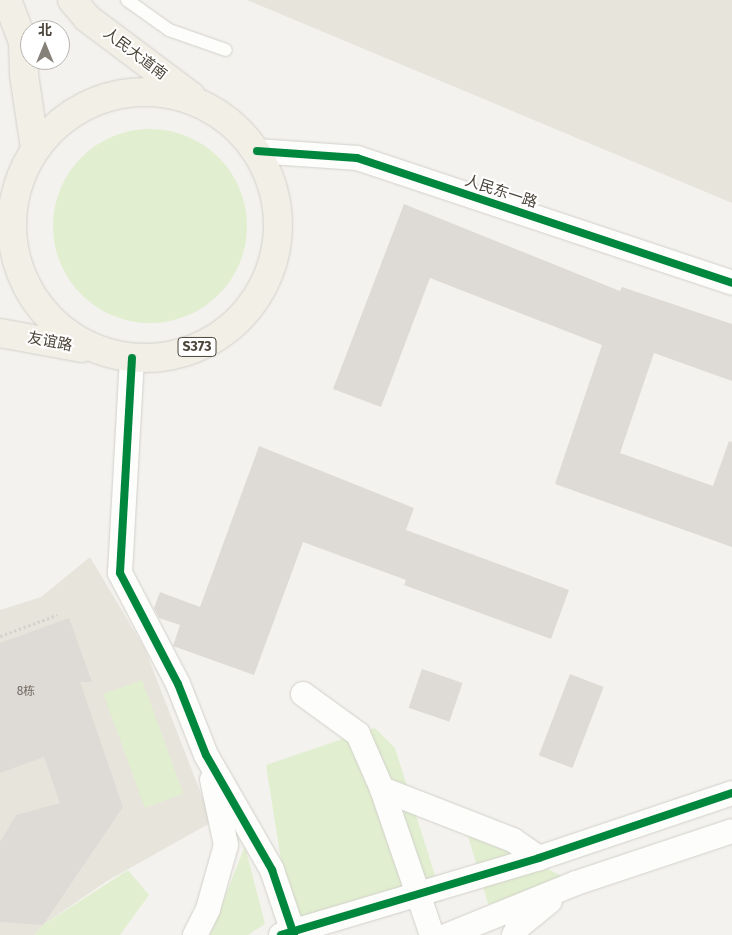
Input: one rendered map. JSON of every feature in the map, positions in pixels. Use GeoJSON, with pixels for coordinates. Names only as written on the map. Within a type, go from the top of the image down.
{"type":"FeatureCollection","features":[{"type":"Feature","properties":{"kind":"main road"},"geometry":{"type":"LineString","coordinates":[[7,0],[23,42],[24,74],[35,149]]}},
{"type":"Feature","properties":{"kind":"main road","name":"人民大道南"},"geometry":{"type":"LineString","coordinates":[[72,0],[87,18],[202,104]]}},
{"type":"Feature","properties":{"kind":"main road","name":"S373"},"geometry":{"type":"LineString","coordinates":[[166,93],[202,104],[233,124],[257,151],[275,191],[279,233],[270,275],[252,304],[215,340],[175,356],[132,358],[99,351],[64,332],[36,304],[18,269],[7,201],[35,149],[60,121],[92,102],[120,95],[166,93]]}},
{"type":"Feature","properties":{"kind":"main road","name":"友谊路"},"geometry":{"type":"LineString","coordinates":[[0,333],[99,351]]}},
{"type":"Feature","properties":{"kind":"street","name":"人民东一路"},"geometry":{"type":"LineString","coordinates":[[257,151],[357,158],[732,283]]}},
{"type":"Feature","properties":{"kind":"street"},"geometry":{"type":"LineString","coordinates":[[132,358],[120,573],[178,684],[206,755],[272,870],[289,933],[539,858],[732,794]]}},
{"type":"Feature","properties":{"kind":"street"},"geometry":{"type":"LineString","coordinates":[[303,694],[358,734],[382,789],[432,935]]}},
{"type":"Feature","properties":{"kind":"street"},"geometry":{"type":"LineString","coordinates":[[195,935],[208,909],[226,844],[206,755]]}},
{"type":"Feature","properties":{"kind":"street"},"geometry":{"type":"LineString","coordinates":[[382,789],[513,840],[539,858]]}},
{"type":"Feature","properties":{"kind":"street"},"geometry":{"type":"LineString","coordinates":[[448,935],[576,882],[732,831]]}},
{"type":"Feature","properties":{"kind":"street"},"geometry":{"type":"LineString","coordinates":[[514,935],[539,908],[576,882]]}},
{"type":"Feature","properties":{"kind":"lane"},"geometry":{"type":"LineString","coordinates":[[127,0],[170,30],[226,50]]}},
{"type":"Feature","properties":{"kind":"path"},"geometry":{"type":"LineString","coordinates":[[0,636],[57,615]]}},
{"type":"Feature","properties":{"kind":"shaded area"},"geometry":{"type":"Polygon","coordinates":[[[247,0],[732,0],[732,203],[247,0]]]}},
{"type":"Feature","properties":{"kind":"shaded area"},"geometry":{"type":"Polygon","coordinates":[[[90,557],[145,649],[212,822],[107,881],[43,925],[35,935],[0,935],[0,610],[41,597],[90,557]]]}},
{"type":"Feature","properties":{"kind":"green space"},"geometry":{"type":"Polygon","coordinates":[[[150,129],[169,131],[196,141],[211,151],[225,165],[239,189],[245,207],[247,226],[245,245],[235,272],[225,287],[211,301],[187,315],[169,321],[150,323],[131,321],[104,311],[89,301],[75,287],[61,263],[55,245],[53,226],[55,207],[65,180],[75,165],[89,151],[113,137],[131,131],[150,129]]]}},
{"type":"Feature","properties":{"kind":"green space"},"geometry":{"type":"Polygon","coordinates":[[[142,680],[183,794],[145,808],[103,694],[142,680]]]}},
{"type":"Feature","properties":{"kind":"green space"},"geometry":{"type":"Polygon","coordinates":[[[375,728],[395,748],[443,901],[292,930],[266,765],[375,728]]]}},
{"type":"Feature","properties":{"kind":"green space"},"geometry":{"type":"Polygon","coordinates":[[[466,829],[576,883],[488,904],[466,829]]]}},
{"type":"Feature","properties":{"kind":"green space"},"geometry":{"type":"Polygon","coordinates":[[[245,846],[265,924],[248,935],[210,935],[245,846]]]}},
{"type":"Feature","properties":{"kind":"green space"},"geometry":{"type":"Polygon","coordinates":[[[128,870],[149,895],[120,935],[35,935],[43,925],[128,870]]]}},
{"type":"Feature","properties":{"kind":"building"},"geometry":{"type":"Polygon","coordinates":[[[404,204],[620,291],[622,287],[732,324],[732,381],[654,353],[620,453],[713,486],[729,441],[732,442],[732,547],[555,484],[602,345],[430,278],[381,407],[333,389],[404,204]]]}},
{"type":"Feature","properties":{"kind":"building"},"geometry":{"type":"Polygon","coordinates":[[[259,446],[414,508],[406,530],[569,590],[551,639],[404,585],[406,580],[303,542],[254,675],[173,646],[180,625],[159,618],[154,608],[160,592],[200,607],[259,446]]]}},
{"type":"Feature","properties":{"kind":"building"},"geometry":{"type":"Polygon","coordinates":[[[69,618],[92,682],[80,682],[123,807],[43,925],[0,922],[0,842],[16,815],[60,803],[44,757],[0,773],[0,643],[69,618]]]}},
{"type":"Feature","properties":{"kind":"building"},"geometry":{"type":"Polygon","coordinates":[[[422,669],[463,683],[449,722],[409,708],[422,669]]]}},
{"type":"Feature","properties":{"kind":"building"},"geometry":{"type":"Polygon","coordinates":[[[570,674],[604,687],[572,768],[539,755],[570,674]]]}},
{"type":"Feature","properties":{"kind":"cycle path"},"geometry":{"type":"LineString","coordinates":[[257,151],[357,158],[732,283]]}},
{"type":"Feature","properties":{"kind":"cycle path"},"geometry":{"type":"LineString","coordinates":[[132,358],[120,573],[178,684],[206,755],[272,870],[294,935]]}},
{"type":"Feature","properties":{"kind":"cycle path"},"geometry":{"type":"LineString","coordinates":[[281,935],[539,858],[732,793]]}}]}
